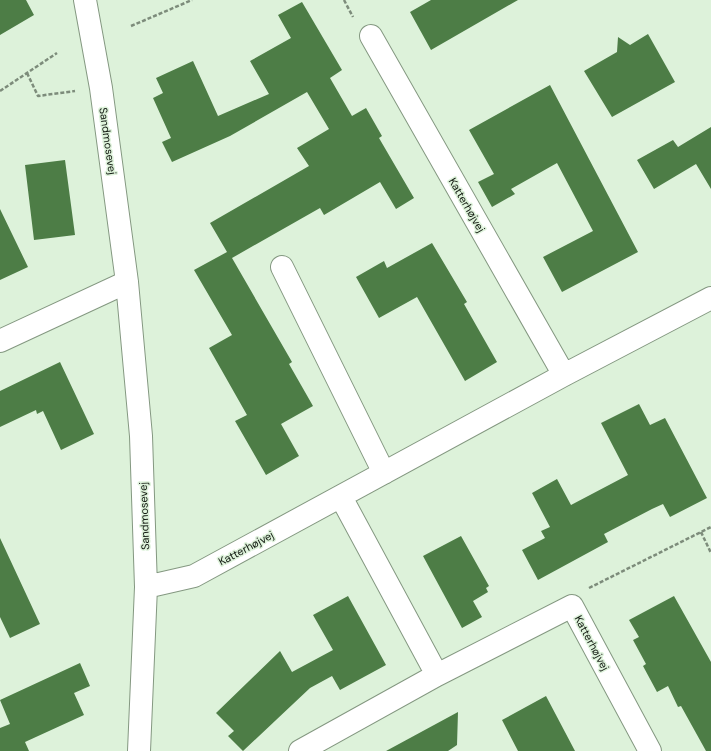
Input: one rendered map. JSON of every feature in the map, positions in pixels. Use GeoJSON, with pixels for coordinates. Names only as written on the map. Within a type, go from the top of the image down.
{"type":"FeatureCollection","features":[{"type":"Feature","properties":{"kind":"street","name":"Sandmosevej"},"geometry":{"type":"LineString","coordinates":[[86,0],[101,88],[127,282],[141,436],[146,587],[138,751]]}},
{"type":"Feature","properties":{"kind":"street","name":"Katterhøjvej"},"geometry":{"type":"LineString","coordinates":[[371,36],[564,374]]}},
{"type":"Feature","properties":{"kind":"street"},"geometry":{"type":"LineString","coordinates":[[282,267],[384,473]]}},
{"type":"Feature","properties":{"kind":"street"},"geometry":{"type":"LineString","coordinates":[[0,341],[127,282]]}},
{"type":"Feature","properties":{"kind":"street","name":"Katterhøjvej"},"geometry":{"type":"LineString","coordinates":[[146,587],[194,576],[564,374],[711,298]]}},
{"type":"Feature","properties":{"kind":"street"},"geometry":{"type":"LineString","coordinates":[[341,497],[437,675]]}},
{"type":"Feature","properties":{"kind":"street","name":"Katterhøjvej"},"geometry":{"type":"LineString","coordinates":[[300,751],[437,675],[572,606],[650,751]]}},
{"type":"Feature","properties":{"kind":"path"},"geometry":{"type":"LineString","coordinates":[[131,26],[192,0]]}},
{"type":"Feature","properties":{"kind":"path"},"geometry":{"type":"LineString","coordinates":[[0,91],[57,53]]}},
{"type":"Feature","properties":{"kind":"path"},"geometry":{"type":"LineString","coordinates":[[27,73],[38,96],[101,88]]}},
{"type":"Feature","properties":{"kind":"path"},"geometry":{"type":"LineString","coordinates":[[572,606],[580,592],[711,526]]}},
{"type":"Feature","properties":{"kind":"path"},"geometry":{"type":"LineString","coordinates":[[701,532],[711,553]]}},
{"type":"Feature","properties":{"kind":"building"},"geometry":{"type":"Polygon","coordinates":[[[0,0],[26,0],[34,15],[0,35],[0,0]]]}},
{"type":"Feature","properties":{"kind":"building"},"geometry":{"type":"Polygon","coordinates":[[[431,0],[518,0],[431,50],[410,12],[431,0]]]}},
{"type":"Feature","properties":{"kind":"building"},"geometry":{"type":"Polygon","coordinates":[[[302,2],[342,70],[330,78],[352,116],[366,108],[382,136],[379,138],[414,198],[396,209],[380,182],[324,215],[320,208],[232,258],[292,362],[289,364],[313,406],[281,424],[299,456],[266,475],[235,421],[247,415],[209,348],[232,335],[194,270],[227,252],[210,223],[309,166],[297,148],[329,129],[307,92],[230,136],[172,162],[162,142],[171,138],[153,98],[163,93],[156,78],[193,61],[218,116],[269,94],[250,61],[291,38],[278,15],[302,2]]]}},
{"type":"Feature","properties":{"kind":"building"},"geometry":{"type":"Polygon","coordinates":[[[648,34],[675,82],[612,117],[584,71],[617,52],[618,37],[630,45],[648,34]]]}},
{"type":"Feature","properties":{"kind":"building"},"geometry":{"type":"Polygon","coordinates":[[[550,85],[638,252],[562,292],[543,257],[593,231],[557,163],[511,189],[515,194],[492,207],[478,182],[494,174],[469,130],[550,85]]]}},
{"type":"Feature","properties":{"kind":"building"},"geometry":{"type":"Polygon","coordinates":[[[711,127],[711,189],[696,164],[654,189],[637,160],[673,140],[678,147],[711,127]]]}},
{"type":"Feature","properties":{"kind":"building"},"geometry":{"type":"Polygon","coordinates":[[[65,160],[75,235],[34,240],[25,165],[65,160]]]}},
{"type":"Feature","properties":{"kind":"building"},"geometry":{"type":"Polygon","coordinates":[[[0,209],[28,267],[0,280],[0,209]]]}},
{"type":"Feature","properties":{"kind":"building"},"geometry":{"type":"Polygon","coordinates":[[[432,243],[467,302],[464,304],[497,362],[465,381],[417,297],[379,318],[356,277],[384,261],[387,268],[432,243]]]}},
{"type":"Feature","properties":{"kind":"building"},"geometry":{"type":"Polygon","coordinates":[[[60,362],[94,434],[61,450],[43,411],[37,414],[36,410],[0,427],[0,391],[60,362]]]}},
{"type":"Feature","properties":{"kind":"building"},"geometry":{"type":"Polygon","coordinates":[[[639,404],[650,425],[665,418],[707,498],[670,517],[663,504],[652,509],[604,534],[608,542],[538,580],[522,550],[545,538],[541,531],[550,527],[532,493],[557,479],[571,505],[628,475],[601,423],[639,404]]]}},
{"type":"Feature","properties":{"kind":"building"},"geometry":{"type":"Polygon","coordinates":[[[461,536],[489,586],[486,588],[488,592],[473,601],[482,617],[462,628],[423,556],[461,536]]]}},
{"type":"Feature","properties":{"kind":"building"},"geometry":{"type":"Polygon","coordinates":[[[0,538],[40,624],[10,638],[0,617],[0,538]]]}},
{"type":"Feature","properties":{"kind":"building"},"geometry":{"type":"Polygon","coordinates":[[[348,596],[386,665],[340,690],[332,676],[310,688],[243,751],[228,736],[234,731],[216,713],[280,651],[292,672],[333,650],[313,615],[348,596]]]}},
{"type":"Feature","properties":{"kind":"building"},"geometry":{"type":"Polygon","coordinates":[[[674,596],[711,662],[711,751],[706,751],[681,706],[678,707],[668,686],[657,692],[643,666],[646,664],[633,640],[639,637],[629,620],[674,596]]]}},
{"type":"Feature","properties":{"kind":"building"},"geometry":{"type":"Polygon","coordinates":[[[80,663],[90,686],[74,693],[84,715],[25,742],[29,751],[0,751],[0,728],[10,724],[0,700],[80,663]]]}},
{"type":"Feature","properties":{"kind":"building"},"geometry":{"type":"Polygon","coordinates":[[[546,696],[575,751],[518,751],[502,720],[546,696]]]}},
{"type":"Feature","properties":{"kind":"building"},"geometry":{"type":"Polygon","coordinates":[[[458,712],[457,745],[448,751],[386,751],[458,712]]]}}]}
